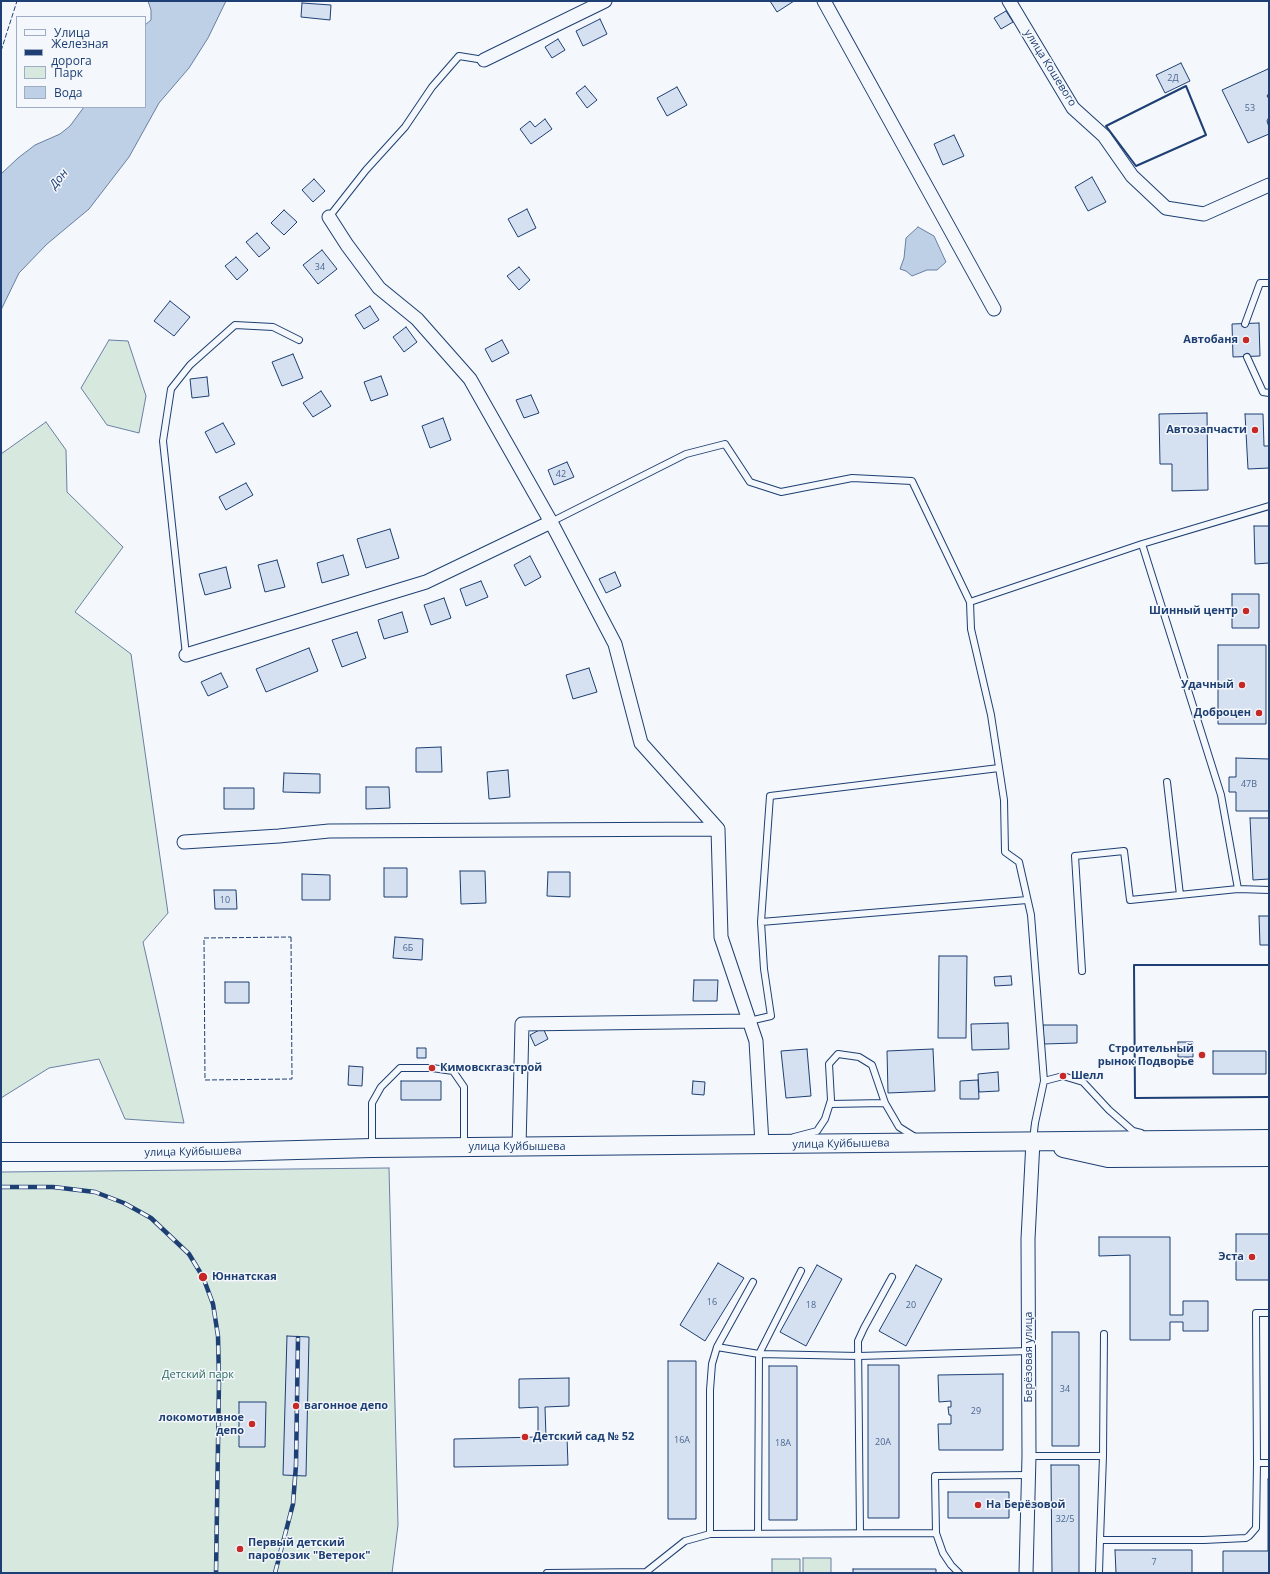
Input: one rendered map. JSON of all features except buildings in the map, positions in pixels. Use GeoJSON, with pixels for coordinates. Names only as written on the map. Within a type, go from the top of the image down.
{"type":"FeatureCollection","features":[{"type":"Feature","properties":{"kind":"main road"},"geometry":{"type":"LineString","coordinates":[[1033,1141],[1269,1139]]}},
{"type":"Feature","properties":{"kind":"main road","name":"улица Куйбышева"},"geometry":{"type":"LineString","coordinates":[[1,1152],[215,1152],[372,1148],[1033,1141]]}},
{"type":"Feature","properties":{"kind":"main road"},"geometry":{"type":"LineString","coordinates":[[1033,1141],[1108,1158],[1269,1156]]}},
{"type":"Feature","properties":{"kind":"street"},"geometry":{"type":"LineString","coordinates":[[484,60],[605,1]]}},
{"type":"Feature","properties":{"kind":"street"},"geometry":{"type":"LineString","coordinates":[[824,1],[994,309]]}},
{"type":"Feature","properties":{"kind":"street","name":"улица Кошевого"},"geometry":{"type":"LineString","coordinates":[[1009,1],[1073,108],[1104,136],[1132,176],[1166,208],[1204,214],[1269,185]]}},
{"type":"Feature","properties":{"kind":"street"},"geometry":{"type":"LineString","coordinates":[[329,217],[378,288],[417,319],[470,378],[551,522],[615,644],[641,743],[718,829],[721,937],[756,1041],[762,1144]]}},
{"type":"Feature","properties":{"kind":"street"},"geometry":{"type":"LineString","coordinates":[[186,655],[426,582],[551,522]]}},
{"type":"Feature","properties":{"kind":"street"},"geometry":{"type":"LineString","coordinates":[[184,842],[279,836],[329,830],[718,829]]}},
{"type":"Feature","properties":{"kind":"street"},"geometry":{"type":"LineString","coordinates":[[520,1147],[522,1024],[749,1021]]}},
{"type":"Feature","properties":{"kind":"street","name":"Берёзовая улица"},"geometry":{"type":"LineString","coordinates":[[1026,1573],[1029,1456],[1028,1239],[1033,1141]]}},
{"type":"Feature","properties":{"kind":"lane"},"geometry":{"type":"LineString","coordinates":[[329,217],[366,170],[405,127],[432,86],[459,56],[484,60]]}},
{"type":"Feature","properties":{"kind":"lane"},"geometry":{"type":"LineString","coordinates":[[1245,324],[1260,283],[1269,283]]}},
{"type":"Feature","properties":{"kind":"lane"},"geometry":{"type":"LineString","coordinates":[[186,655],[163,441],[171,389],[190,365],[235,325],[273,327],[299,340]]}},
{"type":"Feature","properties":{"kind":"lane"},"geometry":{"type":"LineString","coordinates":[[1247,357],[1263,392],[1269,393]]}},
{"type":"Feature","properties":{"kind":"lane"},"geometry":{"type":"LineString","coordinates":[[551,522],[686,454],[725,444],[750,482],[781,492],[852,478],[912,481],[970,602],[971,629],[991,716],[1004,800],[1005,852],[1018,862],[1031,915],[1044,1080],[1035,1123],[1033,1141]]}},
{"type":"Feature","properties":{"kind":"lane"},"geometry":{"type":"LineString","coordinates":[[970,602],[1142,544],[1269,506]]}},
{"type":"Feature","properties":{"kind":"lane"},"geometry":{"type":"LineString","coordinates":[[1142,544],[1221,795],[1238,889]]}},
{"type":"Feature","properties":{"kind":"lane"},"geometry":{"type":"LineString","coordinates":[[749,1021],[772,1016],[764,969],[762,922],[770,796],[999,768]]}},
{"type":"Feature","properties":{"kind":"lane"},"geometry":{"type":"LineString","coordinates":[[1167,782],[1180,895]]}},
{"type":"Feature","properties":{"kind":"lane"},"geometry":{"type":"LineString","coordinates":[[1082,971],[1075,856],[1124,851],[1130,900],[1238,889],[1269,890]]}},
{"type":"Feature","properties":{"kind":"lane"},"geometry":{"type":"LineString","coordinates":[[762,922],[1027,900]]}},
{"type":"Feature","properties":{"kind":"lane"},"geometry":{"type":"LineString","coordinates":[[762,1144],[817,1131],[825,1119],[831,1100],[829,1064],[838,1054],[859,1057],[872,1065],[885,1103],[899,1127],[923,1143]]}},
{"type":"Feature","properties":{"kind":"lane"},"geometry":{"type":"LineString","coordinates":[[372,1148],[372,1104],[381,1087],[400,1068],[432,1068],[453,1071],[464,1088],[464,1147]]}},
{"type":"Feature","properties":{"kind":"lane"},"geometry":{"type":"LineString","coordinates":[[1044,1080],[1063,1076],[1083,1082],[1109,1110],[1133,1131],[1164,1140]]}},
{"type":"Feature","properties":{"kind":"lane"},"geometry":{"type":"LineString","coordinates":[[830,1104],[885,1103]]}},
{"type":"Feature","properties":{"kind":"lane"},"geometry":{"type":"LineString","coordinates":[[758,1534],[759,1354],[801,1271]]}},
{"type":"Feature","properties":{"kind":"lane"},"geometry":{"type":"LineString","coordinates":[[860,1534],[858,1341],[892,1277]]}},
{"type":"Feature","properties":{"kind":"lane"},"geometry":{"type":"LineString","coordinates":[[710,1534],[710,1390],[712,1364],[717,1347],[753,1282]]}},
{"type":"Feature","properties":{"kind":"lane"},"geometry":{"type":"LineString","coordinates":[[1100,1540],[1204,1540],[1246,1538],[1250,1536],[1256,1528],[1256,1313],[1269,1313]]}},
{"type":"Feature","properties":{"kind":"lane"},"geometry":{"type":"LineString","coordinates":[[1099,1573],[1104,1456],[1104,1334]]}},
{"type":"Feature","properties":{"kind":"lane"},"geometry":{"type":"LineString","coordinates":[[717,1347],[759,1354],[859,1356],[1029,1351]]}},
{"type":"Feature","properties":{"kind":"lane"},"geometry":{"type":"LineString","coordinates":[[1029,1456],[1104,1456]]}},
{"type":"Feature","properties":{"kind":"lane"},"geometry":{"type":"LineString","coordinates":[[1257,1463],[1269,1463]]}},
{"type":"Feature","properties":{"kind":"lane"},"geometry":{"type":"LineString","coordinates":[[959,1573],[951,1566],[943,1553],[936,1532],[934,1476],[1028,1475]]}},
{"type":"Feature","properties":{"kind":"lane"},"geometry":{"type":"LineString","coordinates":[[547,1573],[646,1572],[685,1541],[710,1534],[860,1534],[936,1532]]}},
{"type":"Feature","properties":{"kind":"green space"},"geometry":{"type":"Polygon","coordinates":[[[109,340],[128,341],[146,396],[139,433],[107,425],[81,388],[109,340]]]}},
{"type":"Feature","properties":{"kind":"green space"},"geometry":{"type":"Polygon","coordinates":[[[46,422],[66,450],[67,492],[123,547],[75,612],[131,654],[168,913],[143,942],[184,1123],[125,1119],[99,1059],[49,1068],[1,1098],[1,454],[46,422]]]}},
{"type":"Feature","properties":{"kind":"green space","name":"Детский парк"},"geometry":{"type":"Polygon","coordinates":[[[389,1168],[398,1525],[392,1573],[1,1573],[1,1172],[389,1168]]]}},
{"type":"Feature","properties":{"kind":"green space"},"geometry":{"type":"Polygon","coordinates":[[[803,1558],[831,1558],[831,1573],[803,1573],[803,1558]]]}},
{"type":"Feature","properties":{"kind":"green space"},"geometry":{"type":"Polygon","coordinates":[[[772,1559],[800,1559],[800,1573],[772,1573],[772,1559]]]}},
{"type":"Feature","properties":{"kind":"water","name":"Дон"},"geometry":{"type":"Polygon","coordinates":[[[148,1],[226,1],[208,38],[189,68],[159,103],[129,157],[89,209],[47,244],[19,273],[1,310],[1,174],[35,145],[60,134],[70,126],[83,108],[146,108],[146,24],[151,20],[151,10],[148,1]]]}},
{"type":"Feature","properties":{"kind":"water"},"geometry":{"type":"Polygon","coordinates":[[[918,227],[934,236],[946,262],[937,270],[927,270],[912,276],[906,271],[900,269],[904,258],[906,238],[918,227]]]}},
{"type":"Feature","properties":{"kind":"railway"},"geometry":{"type":"LineString","coordinates":[[1,1187],[53,1187],[95,1192],[124,1203],[151,1218],[189,1254],[203,1277],[213,1304],[218,1336],[219,1381],[216,1573]]}},
{"type":"Feature","properties":{"kind":"railway"},"geometry":{"type":"LineString","coordinates":[[275,1573],[293,1504],[296,1465],[298,1338]]}},
{"type":"Feature","properties":{"kind":"fence"},"geometry":{"type":"LineString","coordinates":[[1,51],[17,1]]}},
{"type":"Feature","properties":{"kind":"fence"},"geometry":{"type":"LineString","coordinates":[[291,937],[292,1079],[205,1080],[204,938],[291,937]]}},
{"type":"Feature","properties":{"kind":"wall"},"geometry":{"type":"LineString","coordinates":[[1186,86],[1206,135],[1136,166],[1106,126],[1186,86]]}},
{"type":"Feature","properties":{"kind":"wall"},"geometry":{"type":"LineString","coordinates":[[1269,965],[1134,965],[1135,1098],[1269,1097]]}},
{"type":"Feature","properties":{"kind":"place","name":"Автобаня"},"geometry":{"type":"Point","coordinates":[1246,340]}},
{"type":"Feature","properties":{"kind":"place","name":"Автозапчасти"},"geometry":{"type":"Point","coordinates":[1255,430]}},
{"type":"Feature","properties":{"kind":"place","name":"Шинный центр"},"geometry":{"type":"Point","coordinates":[1246,611]}},
{"type":"Feature","properties":{"kind":"place","name":"Удачный"},"geometry":{"type":"Point","coordinates":[1242,685]}},
{"type":"Feature","properties":{"kind":"place","name":"Доброцен"},"geometry":{"type":"Point","coordinates":[1259,713]}},
{"type":"Feature","properties":{"kind":"place","name":"Строительный рынок Подворье"},"geometry":{"type":"Point","coordinates":[1202,1055]}},
{"type":"Feature","properties":{"kind":"place","name":"Кимовскгазстрой"},"geometry":{"type":"Point","coordinates":[432,1068]}},
{"type":"Feature","properties":{"kind":"place","name":"Шелл"},"geometry":{"type":"Point","coordinates":[1063,1076]}},
{"type":"Feature","properties":{"kind":"place","name":"Эста"},"geometry":{"type":"Point","coordinates":[1252,1257]}},
{"type":"Feature","properties":{"kind":"place","name":"Юннатская"},"geometry":{"type":"Point","coordinates":[203,1277]}},
{"type":"Feature","properties":{"kind":"place","name":"вагонное депо"},"geometry":{"type":"Point","coordinates":[296,1406]}},
{"type":"Feature","properties":{"kind":"place","name":"локомотивное депо"},"geometry":{"type":"Point","coordinates":[252,1424]}},
{"type":"Feature","properties":{"kind":"place","name":"Детский сад № 52"},"geometry":{"type":"Point","coordinates":[525,1437]}},
{"type":"Feature","properties":{"kind":"place","name":"На Берёзовой"},"geometry":{"type":"Point","coordinates":[978,1505]}},
{"type":"Feature","properties":{"kind":"place","name":"Первый детский паровозик \"Ветерок\""},"geometry":{"type":"Point","coordinates":[240,1549]}}]}
